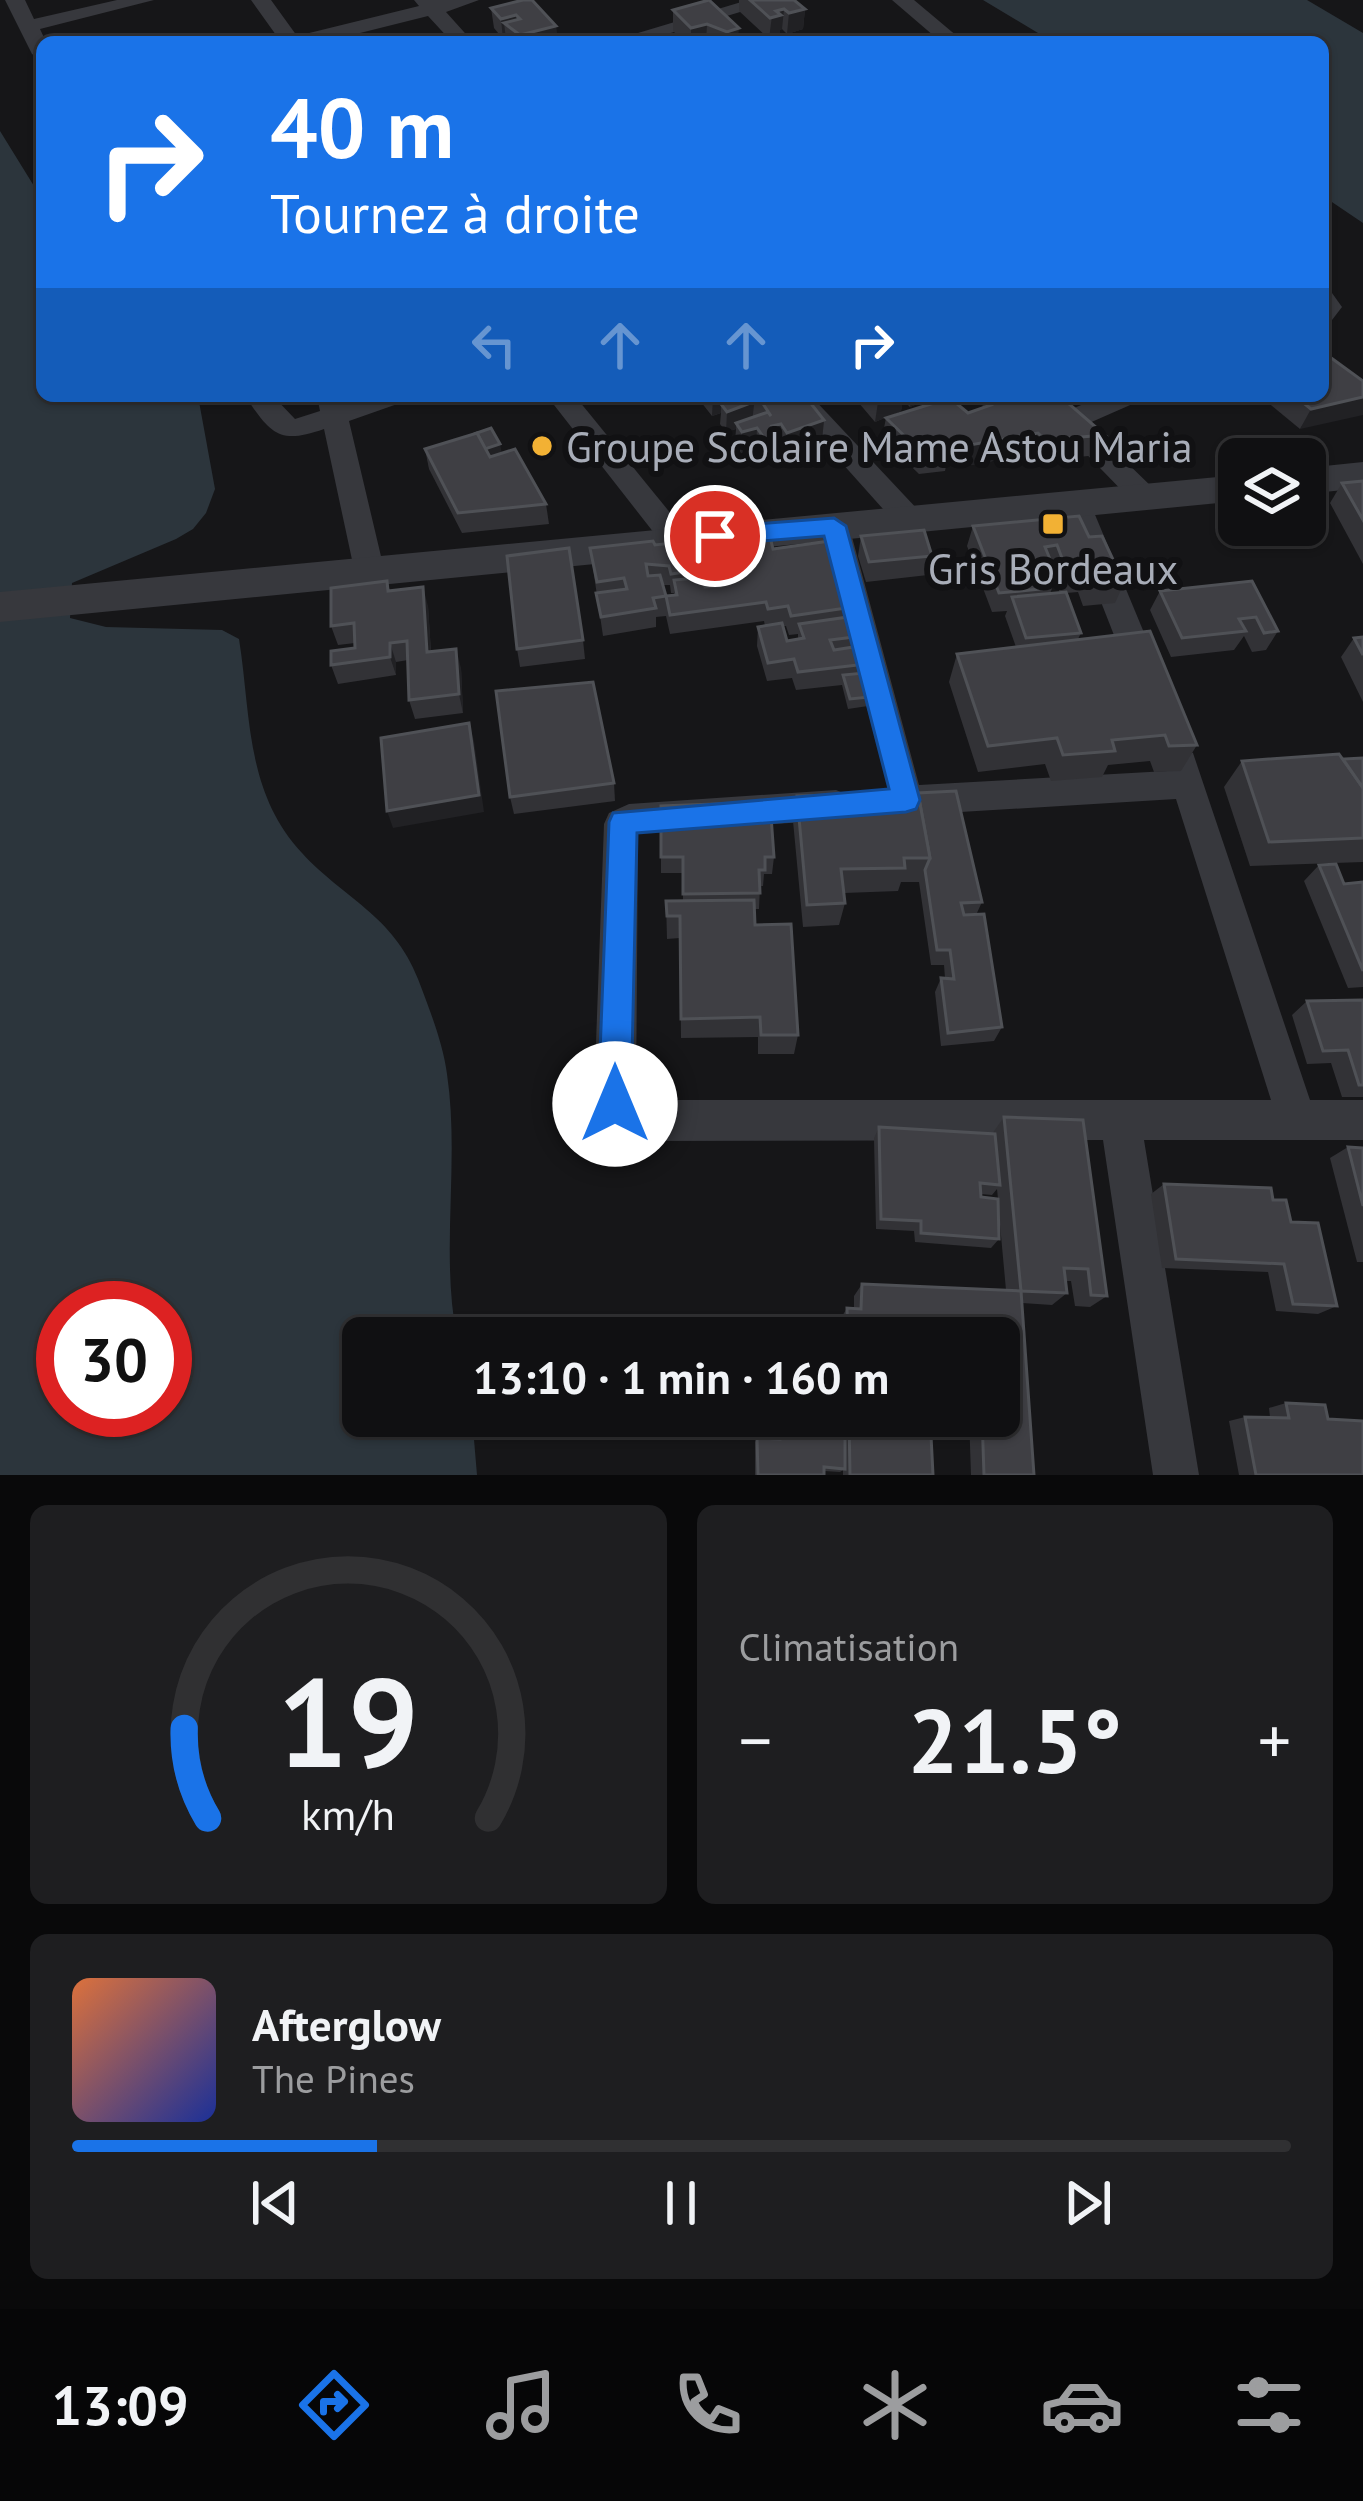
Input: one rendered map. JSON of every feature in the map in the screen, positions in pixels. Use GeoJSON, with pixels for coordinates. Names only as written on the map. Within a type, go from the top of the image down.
{"type":"FeatureCollection","features":[{"type":"Feature","properties":{"kind":"street"},"geometry":{"type":"LineString","coordinates":[[15,0],[36,42]]}},
{"type":"Feature","properties":{"kind":"street"},"geometry":{"type":"LineString","coordinates":[[28,26],[144,0]]}},
{"type":"Feature","properties":{"kind":"street"},"geometry":{"type":"LineString","coordinates":[[261,0],[290,36]]}},
{"type":"Feature","properties":{"kind":"street"},"geometry":{"type":"LineString","coordinates":[[317,36],[428,5],[469,0]]}},
{"type":"Feature","properties":{"kind":"street"},"geometry":{"type":"LineString","coordinates":[[656,36],[770,0]]}},
{"type":"Feature","properties":{"kind":"street"},"geometry":{"type":"LineString","coordinates":[[902,0],[937,36]]}},
{"type":"Feature","properties":{"kind":"street"},"geometry":{"type":"LineString","coordinates":[[428,5],[457,36]]}},
{"type":"Feature","properties":{"kind":"street"},"geometry":{"type":"LineString","coordinates":[[264,402],[290,431],[334,406],[369,568]]}},
{"type":"Feature","properties":{"kind":"street"},"geometry":{"type":"LineString","coordinates":[[565,402],[675,539]]}},
{"type":"Feature","properties":{"kind":"street"},"geometry":{"type":"LineString","coordinates":[[801,402],[910,520]]}},
{"type":"Feature","properties":{"kind":"street"},"geometry":{"type":"LineString","coordinates":[[1049,402],[1145,498]]}},
{"type":"Feature","properties":{"kind":"street"},"geometry":{"type":"LineString","coordinates":[[1068,422],[1113,402]]}},
{"type":"Feature","properties":{"kind":"street"},"geometry":{"type":"LineString","coordinates":[[1326,479],[1363,475]]}},
{"type":"Feature","properties":{"kind":"street"},"geometry":{"type":"LineString","coordinates":[[0,607],[369,568],[1218,490]]}},
{"type":"Feature","properties":{"kind":"street"},"geometry":{"type":"LineString","coordinates":[[1077,505],[1155,698]]}},
{"type":"Feature","properties":{"kind":"street"},"geometry":{"type":"LineString","coordinates":[[834,526],[883,802]]}},
{"type":"Feature","properties":{"kind":"street"},"geometry":{"type":"LineString","coordinates":[[1172,741],[1296,1117]]}},
{"type":"Feature","properties":{"kind":"street"},"geometry":{"type":"LineString","coordinates":[[1189,784],[629,819],[621,824],[614,1098],[618,1110],[640,1121],[1363,1120]]}},
{"type":"Feature","properties":{"kind":"street"},"geometry":{"type":"LineString","coordinates":[[1120,1118],[1176,1475]]}},
{"type":"Feature","properties":{"kind":"shaded area"},"geometry":{"type":"Polygon","coordinates":[[[983,0],[1307,0],[1363,33],[1363,223],[1329,200],[1329,36],[1043,36],[983,0]]]}},
{"type":"Feature","properties":{"kind":"shaded area"},"geometry":{"type":"Polygon","coordinates":[[[0,131],[36,189],[36,402],[199,402],[215,489],[206,513],[193,529],[72,583],[70,618],[106,627],[222,630],[239,639],[254,751],[270,804],[302,853],[381,923],[408,957],[439,1038],[452,1140],[454,1317],[342,1317],[342,1437],[474,1437],[477,1475],[0,1475],[0,131]]]}},
{"type":"Feature","properties":{"kind":"building"},"geometry":{"type":"Polygon","coordinates":[[[532,0],[556,26],[520,35],[504,23],[520,19],[516,15],[501,19],[491,8],[532,0]]]}},
{"type":"Feature","properties":{"kind":"building"},"geometry":{"type":"Polygon","coordinates":[[[709,0],[739,28],[727,32],[707,24],[691,28],[673,10],[709,0]]]}},
{"type":"Feature","properties":{"kind":"building"},"geometry":{"type":"Polygon","coordinates":[[[750,0],[794,0],[805,9],[776,11],[781,15],[770,18],[750,0]]]}},
{"type":"Feature","properties":{"kind":"building"},"geometry":{"type":"Polygon","coordinates":[[[1329,356],[1363,381],[1363,397],[1311,409],[1302,402],[1329,402],[1329,356]]]}},
{"type":"Feature","properties":{"kind":"building"},"geometry":{"type":"Polygon","coordinates":[[[727,402],[753,402],[727,412],[721,404],[727,402]]]}},
{"type":"Feature","properties":{"kind":"building"},"geometry":{"type":"Polygon","coordinates":[[[762,402],[810,402],[824,420],[787,433],[781,424],[772,426],[780,438],[754,446],[749,439],[762,435],[757,428],[742,432],[736,423],[768,412],[771,416],[762,402]]]}},
{"type":"Feature","properties":{"kind":"building"},"geometry":{"type":"Polygon","coordinates":[[[937,402],[955,402],[968,413],[991,405],[988,402],[1067,402],[1105,435],[1045,440],[1038,433],[970,445],[965,441],[947,448],[950,451],[923,454],[886,418],[937,402]]]}},
{"type":"Feature","properties":{"kind":"building"},"geometry":{"type":"Polygon","coordinates":[[[491,428],[500,444],[485,449],[474,434],[491,428]]]}},
{"type":"Feature","properties":{"kind":"building"},"geometry":{"type":"Polygon","coordinates":[[[477,433],[490,457],[515,449],[546,504],[458,513],[425,449],[477,433]]]}},
{"type":"Feature","properties":{"kind":"building"},"geometry":{"type":"Polygon","coordinates":[[[1363,481],[1363,520],[1342,483],[1363,481]]]}},
{"type":"Feature","properties":{"kind":"building"},"geometry":{"type":"Polygon","coordinates":[[[1079,516],[1089,537],[1102,536],[1124,583],[1091,586],[1086,572],[1068,574],[1057,545],[1045,547],[1057,576],[1037,577],[1041,589],[999,593],[973,526],[1079,516]]]}},
{"type":"Feature","properties":{"kind":"building"},"geometry":{"type":"Polygon","coordinates":[[[924,530],[932,556],[869,562],[861,536],[924,530]]]}},
{"type":"Feature","properties":{"kind":"building"},"geometry":{"type":"Polygon","coordinates":[[[770,537],[773,549],[830,541],[853,607],[791,616],[788,606],[768,609],[766,602],[670,615],[666,596],[653,598],[656,608],[601,617],[596,593],[627,589],[624,578],[597,582],[590,548],[653,541],[655,545],[710,539],[711,543],[770,537]],[[646,564],[648,576],[660,575],[666,596],[677,595],[674,580],[686,579],[685,572],[671,574],[669,566],[646,564]],[[718,576],[703,578],[705,587],[720,586],[718,576]]]}},
{"type":"Feature","properties":{"kind":"building"},"geometry":{"type":"Polygon","coordinates":[[[569,548],[583,640],[517,649],[507,556],[569,548]]]}},
{"type":"Feature","properties":{"kind":"building"},"geometry":{"type":"Polygon","coordinates":[[[387,581],[388,591],[423,587],[427,652],[456,649],[459,694],[409,700],[407,641],[390,643],[390,657],[331,665],[331,651],[355,648],[354,623],[331,626],[331,588],[387,581]]]}},
{"type":"Feature","properties":{"kind":"building"},"geometry":{"type":"Polygon","coordinates":[[[1252,581],[1278,631],[1264,633],[1256,617],[1239,619],[1246,631],[1182,638],[1160,591],[1252,581]]]}},
{"type":"Feature","properties":{"kind":"building"},"geometry":{"type":"Polygon","coordinates":[[[1066,592],[1081,633],[1026,638],[1012,597],[1066,592]]]}},
{"type":"Feature","properties":{"kind":"building"},"geometry":{"type":"Polygon","coordinates":[[[855,616],[862,636],[830,640],[834,650],[860,646],[866,664],[798,672],[794,659],[768,663],[758,627],[782,623],[787,641],[804,638],[799,624],[855,616]]]}},
{"type":"Feature","properties":{"kind":"building"},"geometry":{"type":"Polygon","coordinates":[[[1150,631],[1197,745],[1169,746],[1165,735],[1112,740],[1115,751],[1063,755],[1057,738],[988,746],[957,654],[1150,631]]]}},
{"type":"Feature","properties":{"kind":"building"},"geometry":{"type":"Polygon","coordinates":[[[864,673],[870,697],[850,699],[843,675],[864,673]]]}},
{"type":"Feature","properties":{"kind":"building"},"geometry":{"type":"Polygon","coordinates":[[[593,682],[614,783],[510,797],[496,691],[593,682]]]}},
{"type":"Feature","properties":{"kind":"building"},"geometry":{"type":"Polygon","coordinates":[[[469,723],[479,795],[387,811],[381,738],[469,723]]]}},
{"type":"Feature","properties":{"kind":"building"},"geometry":{"type":"Polygon","coordinates":[[[1339,754],[1363,788],[1363,838],[1269,842],[1242,761],[1339,754]]]}},
{"type":"Feature","properties":{"kind":"building"},"geometry":{"type":"Polygon","coordinates":[[[1363,758],[1363,788],[1343,759],[1363,758]]]}},
{"type":"Feature","properties":{"kind":"building"},"geometry":{"type":"Polygon","coordinates":[[[956,791],[982,902],[961,903],[964,915],[984,914],[1002,1027],[948,1033],[941,978],[954,979],[950,950],[937,950],[925,870],[930,858],[918,793],[956,791]]]}},
{"type":"Feature","properties":{"kind":"building"},"geometry":{"type":"Polygon","coordinates":[[[918,793],[930,858],[904,858],[905,868],[841,869],[845,903],[807,905],[797,796],[918,793]]]}},
{"type":"Feature","properties":{"kind":"building"},"geometry":{"type":"Polygon","coordinates":[[[770,802],[774,857],[765,857],[765,870],[759,870],[760,893],[683,894],[683,857],[661,857],[661,806],[770,802]]]}},
{"type":"Feature","properties":{"kind":"building"},"geometry":{"type":"Polygon","coordinates":[[[1336,864],[1344,884],[1363,882],[1363,971],[1319,865],[1336,864]]]}},
{"type":"Feature","properties":{"kind":"building"},"geometry":{"type":"Polygon","coordinates":[[[754,900],[755,925],[791,924],[798,1035],[761,1035],[760,1017],[681,1019],[680,916],[667,916],[666,901],[754,900]]]}},
{"type":"Feature","properties":{"kind":"building"},"geometry":{"type":"Polygon","coordinates":[[[1363,1000],[1363,1085],[1359,1085],[1348,1050],[1323,1051],[1307,1001],[1363,1000]]]}},
{"type":"Feature","properties":{"kind":"building"},"geometry":{"type":"Polygon","coordinates":[[[1004,1117],[1083,1120],[1107,1296],[1091,1295],[1088,1269],[1064,1268],[1067,1293],[1021,1291],[1004,1117]]]}},
{"type":"Feature","properties":{"kind":"building"},"geometry":{"type":"Polygon","coordinates":[[[879,1127],[995,1134],[1000,1185],[980,1183],[981,1197],[998,1199],[999,1239],[921,1233],[921,1221],[881,1219],[879,1127]]]}},
{"type":"Feature","properties":{"kind":"building"},"geometry":{"type":"Polygon","coordinates":[[[1348,1147],[1363,1148],[1363,1206],[1348,1147]]]}},
{"type":"Feature","properties":{"kind":"building"},"geometry":{"type":"Polygon","coordinates":[[[1164,1184],[1271,1188],[1273,1200],[1286,1200],[1291,1222],[1318,1223],[1337,1306],[1293,1304],[1284,1264],[1176,1259],[1164,1184]]]}},
{"type":"Feature","properties":{"kind":"building"},"geometry":{"type":"Polygon","coordinates":[[[862,1284],[1021,1291],[1034,1475],[984,1475],[983,1437],[1020,1437],[1020,1317],[847,1317],[847,1308],[861,1309],[862,1284]]]}},
{"type":"Feature","properties":{"kind":"building"},"geometry":{"type":"Polygon","coordinates":[[[1286,1403],[1325,1405],[1328,1419],[1363,1421],[1363,1475],[1256,1475],[1245,1417],[1289,1418],[1286,1403]]]}},
{"type":"Feature","properties":{"kind":"building"},"geometry":{"type":"Polygon","coordinates":[[[845,1437],[845,1469],[824,1467],[824,1475],[758,1475],[757,1438],[845,1437]]]}},
{"type":"Feature","properties":{"kind":"building"},"geometry":{"type":"Polygon","coordinates":[[[849,1437],[931,1437],[933,1475],[850,1475],[849,1437]]]}},
{"type":"Feature","properties":{"kind":"place","name":"Groupe Scolaire Mame Astou Maria"},"geometry":{"type":"Point","coordinates":[542,446]}},
{"type":"Feature","properties":{"kind":"place","name":"Gris Bordeaux"},"geometry":{"type":"Point","coordinates":[1053,524]}},
{"type":"Feature","properties":{"kind":"route"},"geometry":{"type":"LineString","coordinates":[[615,1104],[623,822],[906,800],[834,526],[715,536]]}}]}
